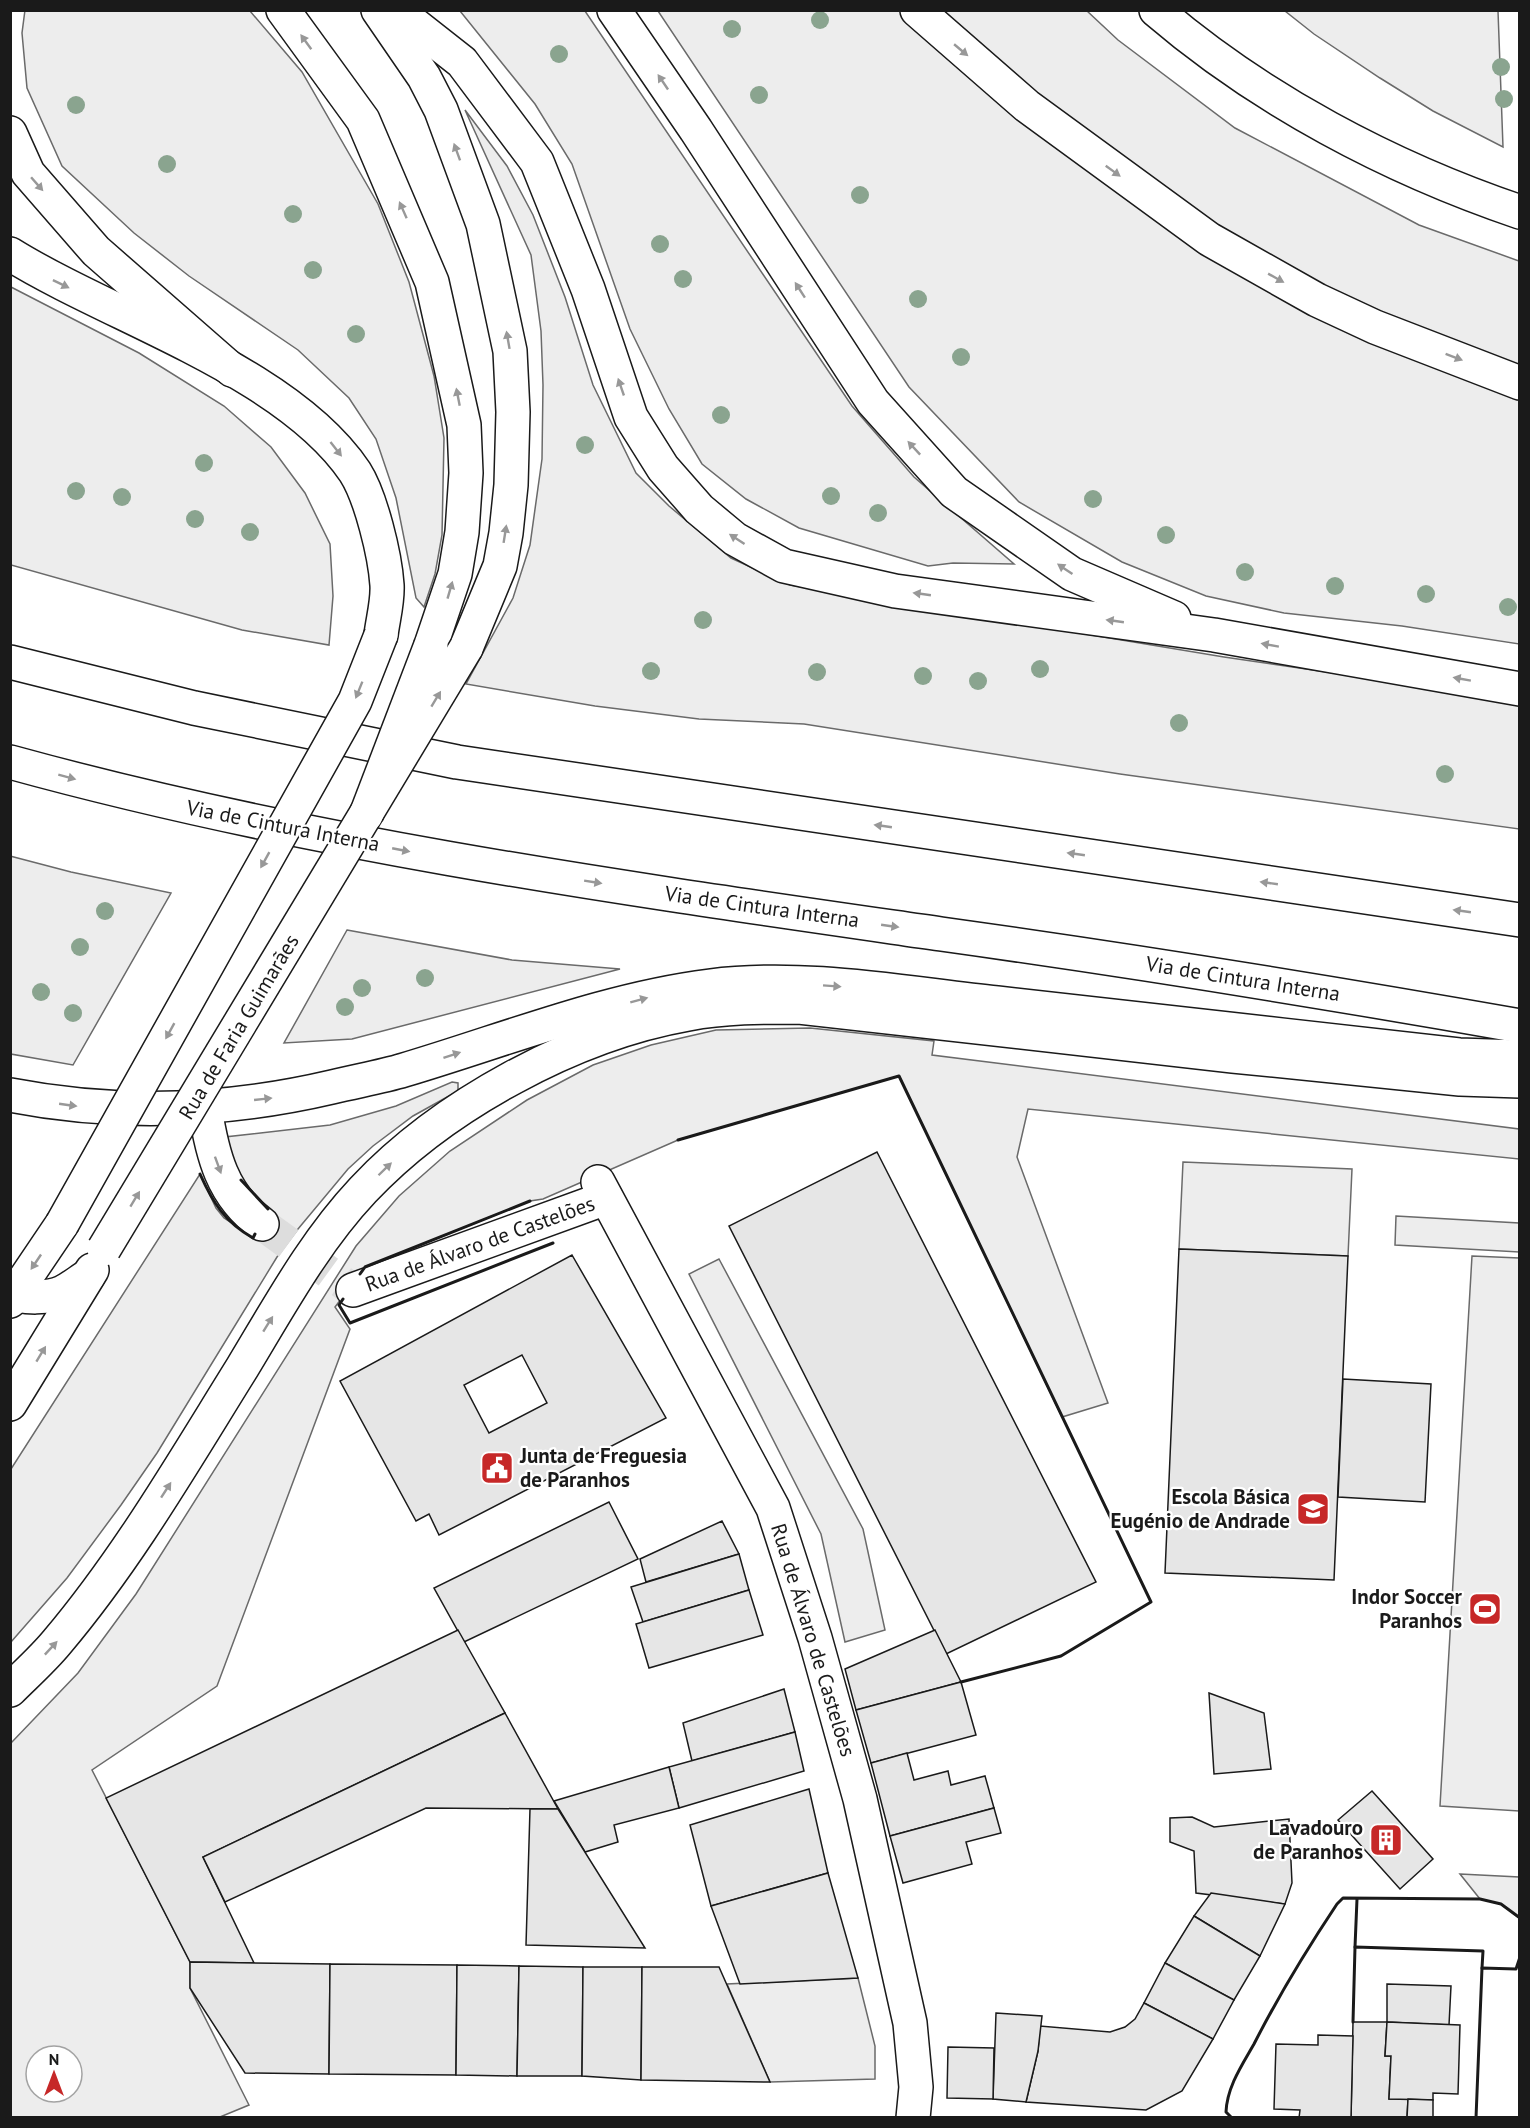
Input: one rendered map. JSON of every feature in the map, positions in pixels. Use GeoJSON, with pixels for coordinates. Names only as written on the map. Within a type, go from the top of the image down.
{"type":"FeatureCollection","features":[{"type":"Feature","properties":{"kind":"main road"},"geometry":{"type":"LineString","coordinates":[[283,10],[363,120],[432,282],[464,425],[466,473],[462,532],[455,574],[431,645],[365,817]]}},
{"type":"Feature","properties":{"kind":"main road","name":"Rua de Faria Guimarães"},"geometry":{"type":"LineString","coordinates":[[10,1404],[466,648],[500,566],[506,533],[513,423],[510,351],[483,224],[441,110],[424,76],[378,10]]}},
{"type":"Feature","properties":{"kind":"main road"},"geometry":{"type":"LineString","coordinates":[[396,10],[462,62],[537,162],[588,289],[631,417],[663,468],[699,509],[735,540],[784,566],[895,591],[1214,635],[1520,689]]}},
{"type":"Feature","properties":{"kind":"main road"},"geometry":{"type":"LineString","coordinates":[[614,10],[696,130],[873,402],[954,492],[1072,574],[1214,635]]}},
{"type":"Feature","properties":{"kind":"main road"},"geometry":{"type":"LineString","coordinates":[[917,10],[1027,106],[1209,239],[1317,300],[1375,327],[1520,383]]}},
{"type":"Feature","properties":{"kind":"main road"},"geometry":{"type":"LineString","coordinates":[[1156,10],[1244,76],[1322,124],[1436,180],[1520,212]]}},
{"type":"Feature","properties":{"kind":"main road"},"geometry":{"type":"LineString","coordinates":[[10,133],[28,173],[90,244],[232,370]]}},
{"type":"Feature","properties":{"kind":"main road"},"geometry":{"type":"LineString","coordinates":[[10,254],[48,277],[232,370],[294,409],[330,440],[356,473],[382,548],[387,587],[381,635],[355,701],[62,1224],[12,1296]]}},
{"type":"Feature","properties":{"kind":"main road"},"geometry":{"type":"LineString","coordinates":[[10,662],[194,708],[457,762],[1520,920]]}},
{"type":"Feature","properties":{"kind":"main road","name":"Via de Cintura Interna"},"geometry":{"type":"LineString","coordinates":[[10,762],[199,810],[457,861],[1279,984],[1520,1026]]}},
{"type":"Feature","properties":{"kind":"main road"},"geometry":{"type":"LineString","coordinates":[[10,1095],[107,1109],[205,1108],[297,1096],[399,1072],[555,1023],[649,998],[709,986],[768,982],[995,1003],[1460,1055],[1520,1057]]}},
{"type":"Feature","properties":{"kind":"main road"},"geometry":{"type":"LineString","coordinates":[[10,1690],[57,1643],[110,1571],[164,1494],[321,1241],[362,1191],[405,1149],[457,1111],[574,1047],[687,1014],[739,1007],[798,1006],[1267,1060],[1460,1079],[1520,1081]]}},
{"type":"Feature","properties":{"kind":"main road"},"geometry":{"type":"LineString","coordinates":[[205,1108],[215,1158],[224,1181],[235,1200],[262,1224]]}},
{"type":"Feature","properties":{"kind":"main road","name":"Rua de Álvaro de Castelões"},"geometry":{"type":"LineString","coordinates":[[353,1290],[602,1190],[773,1508],[815,1638],[860,1799],[910,2023],[916,2087],[913,2118]]}},
{"type":"Feature","properties":{"kind":"main road"},"geometry":{"type":"LineString","coordinates":[[12,1296],[62,1293],[88,1276]]}},
{"type":"Feature","properties":{"kind":"shaded area"},"geometry":{"type":"Polygon","coordinates":[[[25,10],[250,11],[302,72],[378,204],[409,282],[434,376],[444,438],[442,535],[435,574],[424,607],[416,598],[396,498],[376,439],[349,398],[298,350],[189,276],[134,233],[62,166],[27,88],[22,33],[25,10]]]}},
{"type":"Feature","properties":{"kind":"shaded area"},"geometry":{"type":"Polygon","coordinates":[[[460,11],[585,11],[852,406],[914,477],[1014,564],[953,563],[928,566],[799,528],[746,499],[702,464],[669,409],[630,329],[572,164],[535,104],[460,11]]]}},
{"type":"Feature","properties":{"kind":"shaded area"},"geometry":{"type":"Polygon","coordinates":[[[658,11],[1087,11],[1118,40],[1235,128],[1419,225],[1519,261],[1519,644],[1402,626],[1284,613],[1206,596],[1122,562],[1019,502],[909,387],[658,11]]]}},
{"type":"Feature","properties":{"kind":"shaded area"},"geometry":{"type":"Polygon","coordinates":[[[1285,11],[1498,11],[1503,147],[1433,111],[1380,78],[1314,34],[1285,11]]]}},
{"type":"Feature","properties":{"kind":"shaded area"},"geometry":{"type":"Polygon","coordinates":[[[465,110],[507,166],[533,215],[565,297],[593,385],[636,473],[669,506],[731,558],[790,585],[1224,657],[1519,700],[1519,829],[1120,774],[804,724],[699,719],[595,706],[466,684],[513,598],[530,545],[542,459],[543,385],[541,331],[531,255],[465,110]]]}},
{"type":"Feature","properties":{"kind":"shaded area"},"geometry":{"type":"Polygon","coordinates":[[[11,287],[139,353],[224,406],[271,447],[305,493],[330,544],[333,596],[329,645],[242,630],[11,565],[11,287]]]}},
{"type":"Feature","properties":{"kind":"shaded area"},"geometry":{"type":"Polygon","coordinates":[[[10,856],[71,872],[171,893],[73,1065],[11,1054],[10,856]]]}},
{"type":"Feature","properties":{"kind":"shaded area"},"geometry":{"type":"Polygon","coordinates":[[[347,930],[512,960],[620,969],[352,1039],[284,1043],[347,930]]]}},
{"type":"Feature","properties":{"kind":"shaded area"},"geometry":{"type":"Polygon","coordinates":[[[810,1028],[934,1041],[932,1055],[1519,1129],[1519,1159],[1028,1109],[1017,1157],[1108,1403],[1062,1417],[899,1076],[678,1140],[543,1199],[530,1201],[365,1267],[335,1307],[350,1329],[217,1686],[92,1770],[190,1962],[190,1988],[249,2105],[220,2117],[11,2118],[11,1743],[78,1673],[136,1594],[356,1246],[399,1196],[450,1151],[527,1100],[593,1065],[651,1045],[716,1030],[810,1028]]]}},
{"type":"Feature","properties":{"kind":"shaded area"},"geometry":{"type":"Polygon","coordinates":[[[452,1082],[458,1083],[458,1091],[413,1116],[373,1146],[348,1169],[298,1229],[277,1257],[157,1453],[121,1505],[67,1578],[11,1642],[11,1469],[200,1174],[216,1208],[224,1218],[253,1237],[270,1211],[238,1177],[225,1137],[330,1125],[396,1106],[452,1082]]]}},
{"type":"Feature","properties":{"kind":"shaded area"},"geometry":{"type":"Polygon","coordinates":[[[1183,1162],[1352,1169],[1348,1256],[1179,1249],[1183,1162]]]}},
{"type":"Feature","properties":{"kind":"shaded area"},"geometry":{"type":"Polygon","coordinates":[[[1396,1216],[1519,1223],[1519,1252],[1395,1245],[1396,1216]]]}},
{"type":"Feature","properties":{"kind":"shaded area","name":"Indor Soccer Paranhos"},"geometry":{"type":"Polygon","coordinates":[[[1472,1256],[1519,1258],[1519,1811],[1440,1806],[1472,1256]]]}},
{"type":"Feature","properties":{"kind":"shaded area"},"geometry":{"type":"Polygon","coordinates":[[[719,1259],[863,1529],[885,1630],[845,1642],[821,1534],[689,1274],[719,1259]]]}},
{"type":"Feature","properties":{"kind":"shaded area"},"geometry":{"type":"Polygon","coordinates":[[[1460,1874],[1519,1877],[1519,1918],[1501,1904],[1480,1899],[1460,1874]]]}},
{"type":"Feature","properties":{"kind":"shaded area"},"geometry":{"type":"Polygon","coordinates":[[[858,1978],[875,2046],[875,2079],[770,2082],[727,1984],[858,1978]]]}},
{"type":"Feature","properties":{"kind":"building"},"geometry":{"type":"Polygon","coordinates":[[[877,1152],[1096,1582],[946,1654],[729,1226],[877,1152]]]}},
{"type":"Feature","properties":{"kind":"building"},"geometry":{"type":"Polygon","coordinates":[[[1179,1249],[1348,1256],[1334,1580],[1165,1573],[1179,1249]]]}},
{"type":"Feature","properties":{"kind":"building"},"geometry":{"type":"Polygon","coordinates":[[[572,1255],[666,1418],[439,1535],[429,1514],[416,1521],[340,1381],[572,1255]],[[522,1355],[464,1385],[489,1433],[547,1403],[522,1355]]]}},
{"type":"Feature","properties":{"kind":"building"},"geometry":{"type":"Polygon","coordinates":[[[1343,1379],[1431,1384],[1425,1502],[1338,1497],[1343,1379]]]}},
{"type":"Feature","properties":{"kind":"building"},"geometry":{"type":"Polygon","coordinates":[[[609,1502],[638,1559],[464,1642],[434,1588],[609,1502]]]}},
{"type":"Feature","properties":{"kind":"building"},"geometry":{"type":"Polygon","coordinates":[[[722,1521],[739,1554],[646,1582],[640,1559],[722,1521]]]}},
{"type":"Feature","properties":{"kind":"building"},"geometry":{"type":"Polygon","coordinates":[[[739,1554],[749,1590],[643,1622],[631,1587],[739,1554]]]}},
{"type":"Feature","properties":{"kind":"building"},"geometry":{"type":"Polygon","coordinates":[[[749,1590],[763,1635],[649,1668],[636,1624],[749,1590]]]}},
{"type":"Feature","properties":{"kind":"building"},"geometry":{"type":"Polygon","coordinates":[[[458,1630],[505,1713],[203,1857],[254,1963],[190,1962],[106,1798],[458,1630]]]}},
{"type":"Feature","properties":{"kind":"building"},"geometry":{"type":"Polygon","coordinates":[[[935,1630],[961,1682],[856,1710],[845,1669],[935,1630]]]}},
{"type":"Feature","properties":{"kind":"building"},"geometry":{"type":"Polygon","coordinates":[[[961,1682],[976,1735],[871,1763],[856,1710],[961,1682]]]}},
{"type":"Feature","properties":{"kind":"building"},"geometry":{"type":"Polygon","coordinates":[[[784,1689],[795,1732],[692,1761],[683,1723],[784,1689]]]}},
{"type":"Feature","properties":{"kind":"building"},"geometry":{"type":"Polygon","coordinates":[[[1209,1693],[1264,1713],[1271,1769],[1214,1774],[1209,1693]]]}},
{"type":"Feature","properties":{"kind":"building"},"geometry":{"type":"Polygon","coordinates":[[[505,1713],[558,1809],[426,1808],[225,1902],[203,1857],[505,1713]]]}},
{"type":"Feature","properties":{"kind":"building"},"geometry":{"type":"Polygon","coordinates":[[[795,1732],[804,1771],[679,1808],[669,1767],[795,1732]]]}},
{"type":"Feature","properties":{"kind":"building"},"geometry":{"type":"Polygon","coordinates":[[[907,1753],[914,1780],[948,1771],[951,1785],[985,1776],[994,1808],[890,1836],[871,1763],[907,1753]]]}},
{"type":"Feature","properties":{"kind":"building"},"geometry":{"type":"Polygon","coordinates":[[[669,1767],[679,1808],[614,1825],[618,1842],[585,1852],[554,1801],[669,1767]]]}},
{"type":"Feature","properties":{"kind":"building"},"geometry":{"type":"Polygon","coordinates":[[[809,1789],[828,1873],[711,1906],[690,1825],[809,1789]]]}},
{"type":"Feature","properties":{"kind":"building","name":"Lavadouro de Paranhos"},"geometry":{"type":"Polygon","coordinates":[[[1372,1791],[1433,1859],[1400,1889],[1338,1820],[1372,1791]]]}},
{"type":"Feature","properties":{"kind":"building"},"geometry":{"type":"Polygon","coordinates":[[[994,1808],[1001,1833],[966,1842],[972,1864],[903,1883],[890,1836],[994,1808]]]}},
{"type":"Feature","properties":{"kind":"building"},"geometry":{"type":"Polygon","coordinates":[[[530,1809],[558,1809],[645,1948],[526,1945],[530,1809]]]}},
{"type":"Feature","properties":{"kind":"building"},"geometry":{"type":"Polygon","coordinates":[[[1192,1817],[1214,1827],[1289,1819],[1292,1883],[1285,1904],[1196,1893],[1194,1851],[1170,1842],[1170,1818],[1192,1817]]]}},
{"type":"Feature","properties":{"kind":"building"},"geometry":{"type":"Polygon","coordinates":[[[828,1873],[858,1978],[740,1984],[711,1906],[828,1873]]]}},
{"type":"Feature","properties":{"kind":"building"},"geometry":{"type":"Polygon","coordinates":[[[1211,1893],[1285,1904],[1260,1956],[1194,1916],[1211,1893]]]}},
{"type":"Feature","properties":{"kind":"building"},"geometry":{"type":"Polygon","coordinates":[[[1194,1916],[1260,1956],[1234,2000],[1165,1963],[1194,1916]]]}},
{"type":"Feature","properties":{"kind":"building"},"geometry":{"type":"Polygon","coordinates":[[[190,1962],[330,1964],[329,2074],[245,2073],[190,1988],[190,1962]]]}},
{"type":"Feature","properties":{"kind":"building"},"geometry":{"type":"Polygon","coordinates":[[[1165,1963],[1234,2000],[1213,2039],[1144,2003],[1165,1963]]]}},
{"type":"Feature","properties":{"kind":"building"},"geometry":{"type":"Polygon","coordinates":[[[330,1964],[457,1965],[456,2075],[329,2074],[330,1964]]]}},
{"type":"Feature","properties":{"kind":"building"},"geometry":{"type":"Polygon","coordinates":[[[457,1965],[519,1966],[517,2076],[456,2075],[457,1965]]]}},
{"type":"Feature","properties":{"kind":"building"},"geometry":{"type":"Polygon","coordinates":[[[519,1966],[583,1967],[582,2076],[517,2076],[519,1966]]]}},
{"type":"Feature","properties":{"kind":"building"},"geometry":{"type":"Polygon","coordinates":[[[583,1967],[642,1967],[641,2080],[582,2076],[583,1967]]]}},
{"type":"Feature","properties":{"kind":"building"},"geometry":{"type":"Polygon","coordinates":[[[642,1967],[719,1967],[770,2082],[641,2080],[642,1967]]]}},
{"type":"Feature","properties":{"kind":"building"},"geometry":{"type":"Polygon","coordinates":[[[1387,1984],[1451,1986],[1449,2025],[1387,2022],[1387,1984]]]}},
{"type":"Feature","properties":{"kind":"building"},"geometry":{"type":"Polygon","coordinates":[[[1144,2003],[1213,2039],[1182,2091],[1146,2110],[1026,2102],[1038,2051],[1040,2026],[1110,2032],[1125,2027],[1135,2019],[1144,2003]]]}},
{"type":"Feature","properties":{"kind":"building"},"geometry":{"type":"Polygon","coordinates":[[[996,2013],[1042,2016],[1038,2051],[1026,2102],[993,2099],[996,2013]]]}},
{"type":"Feature","properties":{"kind":"building"},"geometry":{"type":"Polygon","coordinates":[[[1353,2022],[1387,2022],[1385,2056],[1391,2056],[1389,2099],[1408,2099],[1407,2118],[1351,2118],[1353,2022]]]}},
{"type":"Feature","properties":{"kind":"building"},"geometry":{"type":"Polygon","coordinates":[[[1387,2022],[1460,2025],[1458,2094],[1433,2093],[1433,2100],[1389,2099],[1391,2056],[1385,2056],[1387,2022]]]}},
{"type":"Feature","properties":{"kind":"building"},"geometry":{"type":"Polygon","coordinates":[[[1318,2035],[1353,2036],[1351,2118],[1299,2118],[1300,2110],[1274,2109],[1276,2044],[1318,2045],[1318,2035]]]}},
{"type":"Feature","properties":{"kind":"building"},"geometry":{"type":"Polygon","coordinates":[[[948,2047],[994,2048],[993,2099],[947,2098],[948,2047]]]}},
{"type":"Feature","properties":{"kind":"building"},"geometry":{"type":"Polygon","coordinates":[[[1408,2099],[1433,2100],[1433,2118],[1407,2118],[1408,2099]]]}},
{"type":"Feature","properties":{"kind":"tunnel"},"geometry":{"type":"LineString","coordinates":[[262,1224],[353,1290]]}},
{"type":"Feature","properties":{"kind":"wall"},"geometry":{"type":"LineString","coordinates":[[678,1140],[899,1076],[1151,1602],[1061,1656],[961,1682]]}},
{"type":"Feature","properties":{"kind":"wall"},"geometry":{"type":"LineString","coordinates":[[200,1174],[215,1203],[227,1218],[253,1238],[255,1234]]}},
{"type":"Feature","properties":{"kind":"wall"},"geometry":{"type":"LineString","coordinates":[[241,1180],[268,1209]]}},
{"type":"Feature","properties":{"kind":"wall"},"geometry":{"type":"LineString","coordinates":[[360,1274],[365,1267],[530,1201]]}},
{"type":"Feature","properties":{"kind":"wall"},"geometry":{"type":"LineString","coordinates":[[343,1299],[339,1305],[350,1323],[553,1243]]}},
{"type":"Feature","properties":{"kind":"wall"},"geometry":{"type":"LineString","coordinates":[[1232,2118],[1226,2112],[1229,2094],[1236,2076],[1315,1938],[1343,1898],[1480,1899],[1501,1904],[1520,1918]]}},
{"type":"Feature","properties":{"kind":"wall"},"geometry":{"type":"LineString","coordinates":[[1355,1947],[1357,1899]]}},
{"type":"Feature","properties":{"kind":"wall"},"geometry":{"type":"LineString","coordinates":[[1353,2022],[1355,1947],[1483,1951],[1482,1968]]}},
{"type":"Feature","properties":{"kind":"wall"},"geometry":{"type":"LineString","coordinates":[[1476,2118],[1482,1968],[1516,1969],[1520,1957]]}},
{"type":"Feature","properties":{"kind":"place","name":"Junta de Freguesia de Paranhos"},"geometry":{"type":"Point","coordinates":[497,1468]}},
{"type":"Feature","properties":{"kind":"place","name":"Escola Básica Eugénio de Andrade"},"geometry":{"type":"Point","coordinates":[1313,1509]}},
{"type":"Feature","properties":{"kind":"place","name":"Indor Soccer Paranhos"},"geometry":{"type":"Point","coordinates":[1485,1609]}},
{"type":"Feature","properties":{"kind":"place","name":"Lavadouro de Paranhos"},"geometry":{"type":"Point","coordinates":[1386,1840]}}]}
